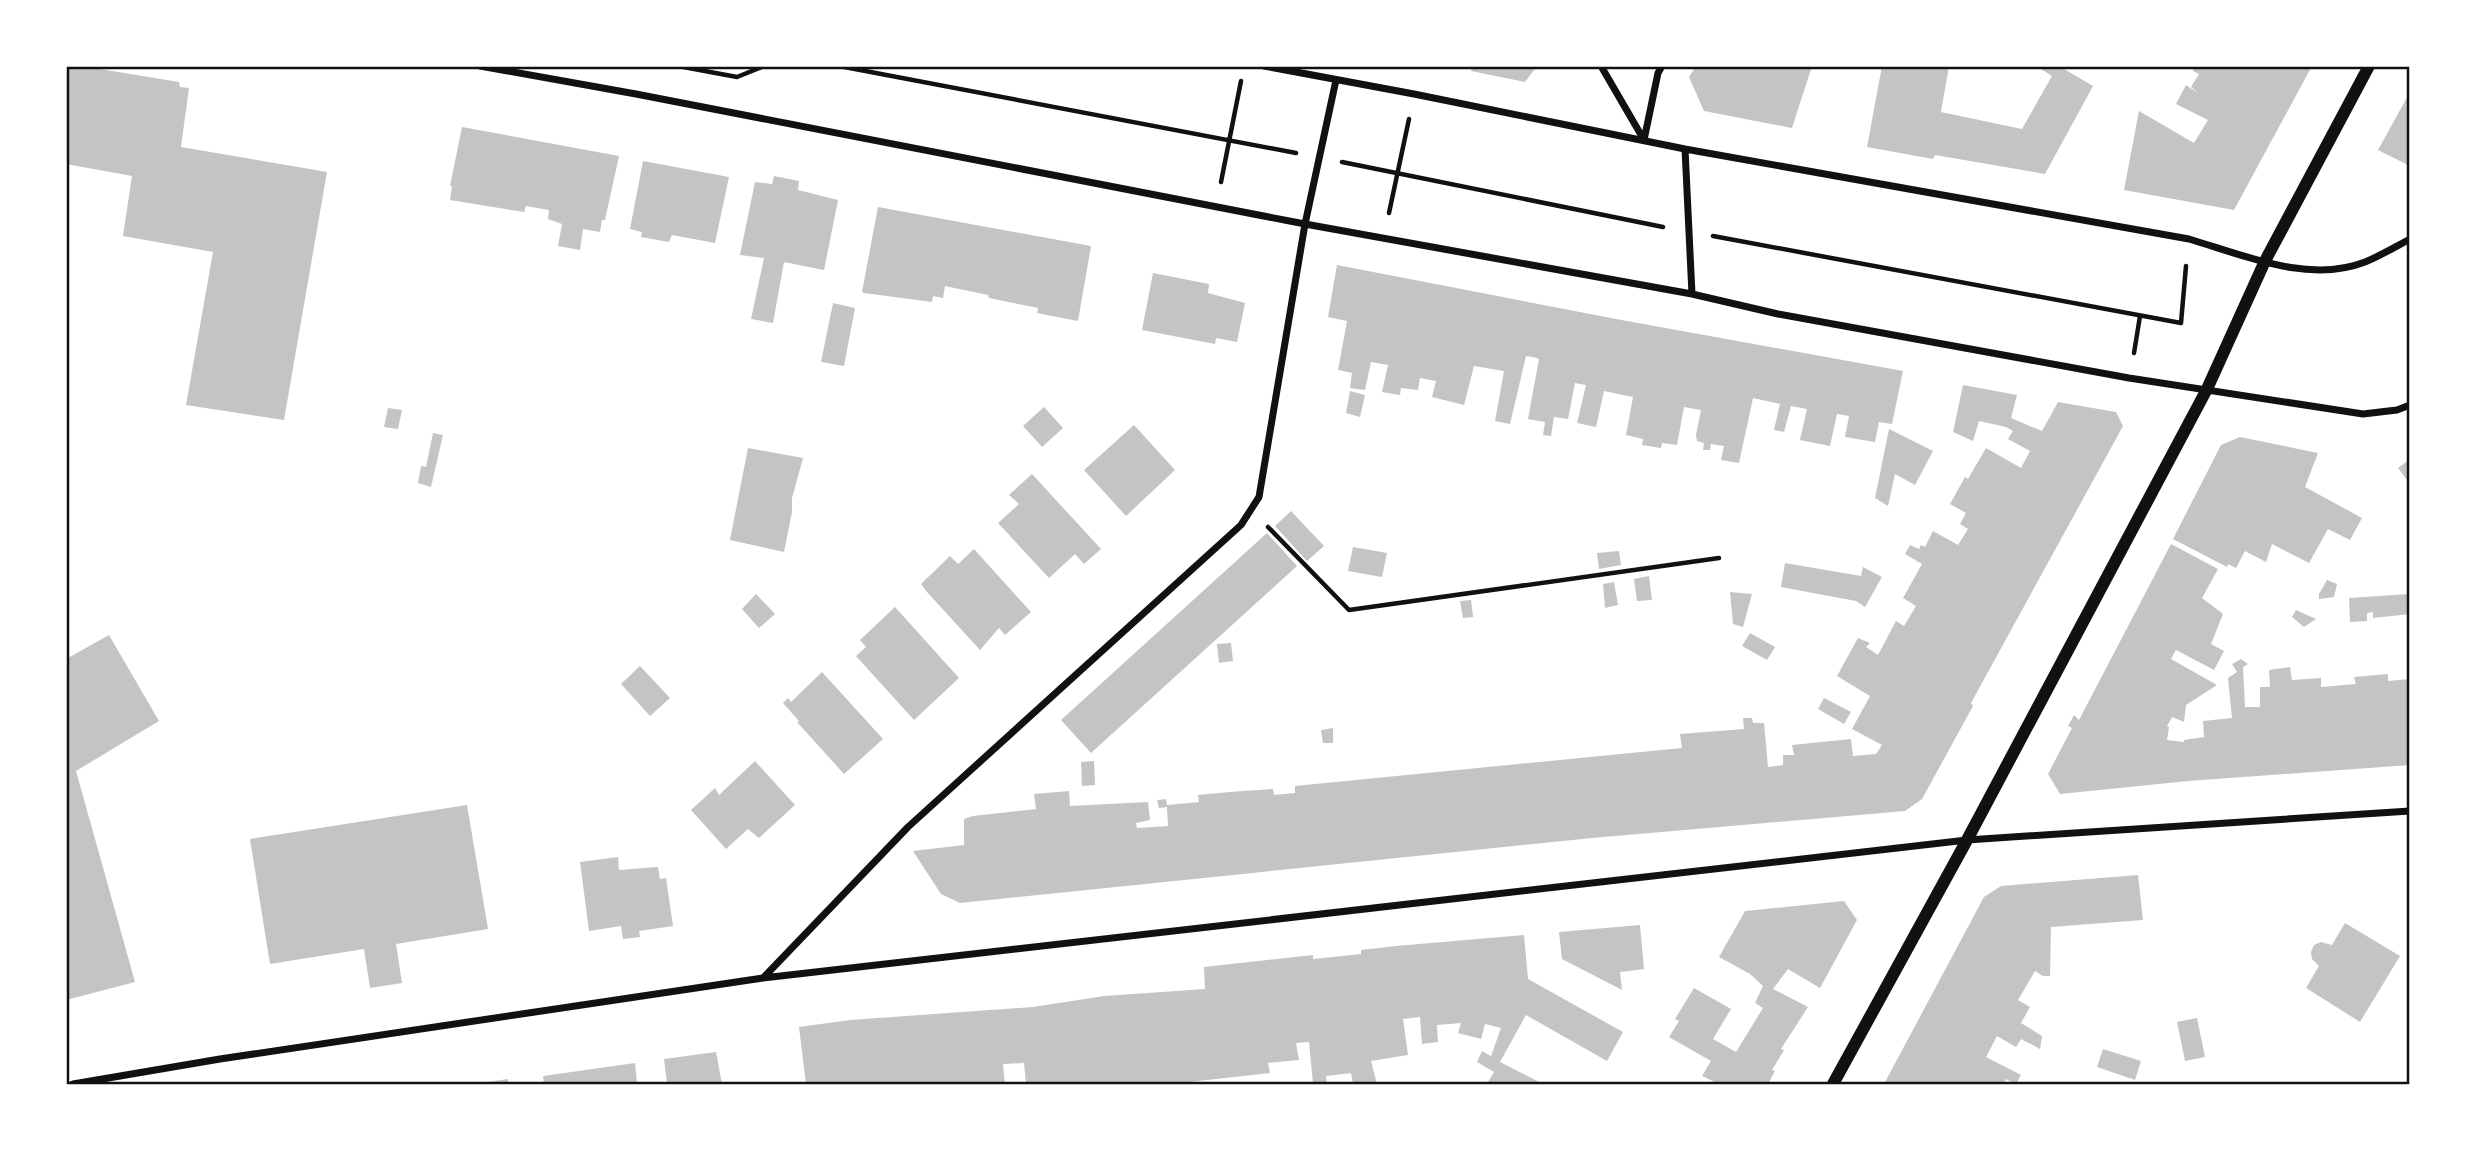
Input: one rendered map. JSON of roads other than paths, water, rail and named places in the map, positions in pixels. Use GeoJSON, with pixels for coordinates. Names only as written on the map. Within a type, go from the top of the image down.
{"type":"FeatureCollection","features":[{"type":"Feature","properties":{"kind":"street"},"geometry":{"type":"LineString","coordinates":[[480,66],[1305,224],[1692,294],[1778,314],[2129,377],[2363,414],[2398,410],[2410,405]]}},
{"type":"Feature","properties":{"kind":"street"},"geometry":{"type":"LineString","coordinates":[[1264,66],[1685,149],[2189,239],[2265,261],[2319,271],[2363,262],[2410,239]]}},
{"type":"Feature","properties":{"kind":"street"},"geometry":{"type":"LineString","coordinates":[[1601,66],[1644,140]]}},
{"type":"Feature","properties":{"kind":"street"},"geometry":{"type":"LineString","coordinates":[[1644,140],[1661,66]]}},
{"type":"Feature","properties":{"kind":"street"},"geometry":{"type":"LineString","coordinates":[[1833,1084],[1968,840],[2207,389],[2265,261],[2369,66]]}},
{"type":"Feature","properties":{"kind":"street"},"geometry":{"type":"LineString","coordinates":[[763,978],[908,827],[1241,525],[1259,498],[1305,224],[1336,80]]}},
{"type":"Feature","properties":{"kind":"street"},"geometry":{"type":"LineString","coordinates":[[1685,149],[1692,294]]}},
{"type":"Feature","properties":{"kind":"street"},"geometry":{"type":"LineString","coordinates":[[73,1084],[220,1059],[763,978],[1968,840],[2410,811]]}}]}
